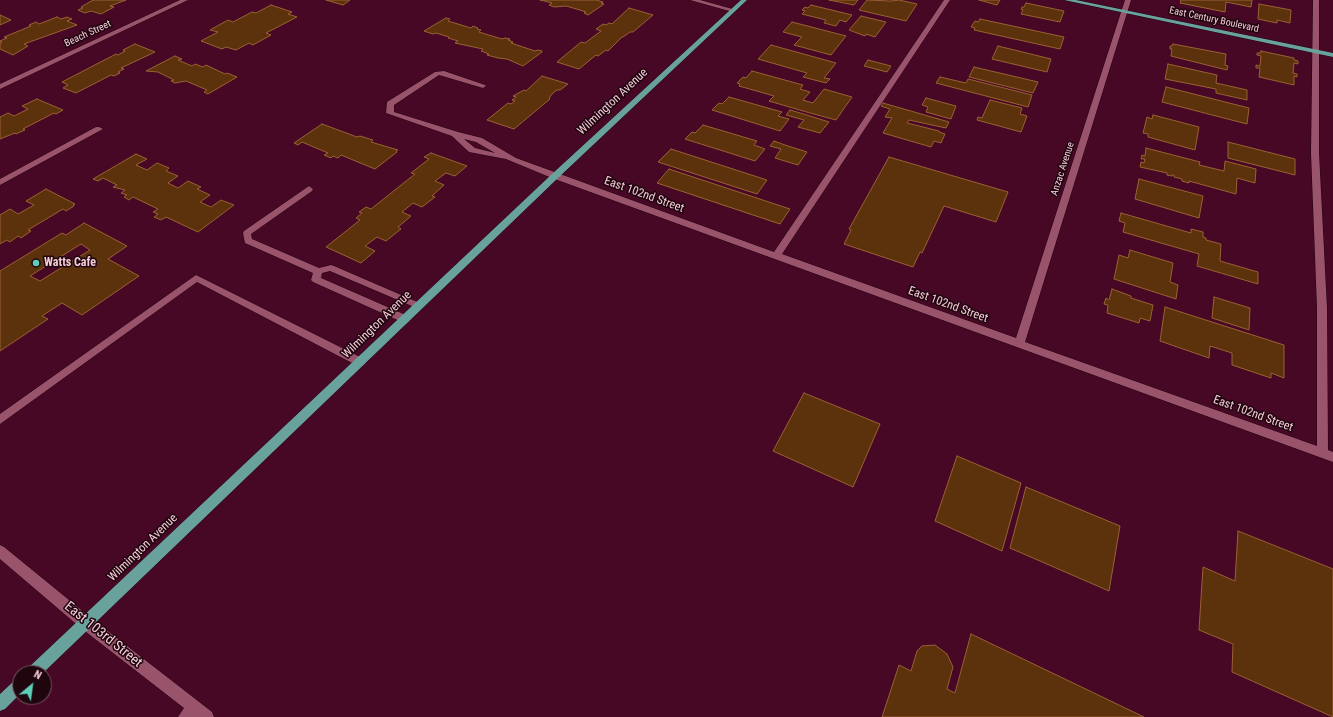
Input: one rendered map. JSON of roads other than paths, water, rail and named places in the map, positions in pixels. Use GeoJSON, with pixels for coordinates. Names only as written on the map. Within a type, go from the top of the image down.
{"type":"FeatureCollection","features":[{"type":"Feature","properties":{"kind":"main road","name":"Wilmington Avenue"},"geometry":{"type":"LineString","coordinates":[[41,665],[555,176],[744,0]]}},
{"type":"Feature","properties":{"kind":"main road","name":"East Century Boulevard"},"geometry":{"type":"LineString","coordinates":[[1067,0],[1333,55]]}},
{"type":"Feature","properties":{"kind":"main road"},"geometry":{"type":"LineString","coordinates":[[0,704],[12,693]]}},
{"type":"Feature","properties":{"kind":"street","name":"Beach Street"},"geometry":{"type":"LineString","coordinates":[[0,87],[185,0]]}},
{"type":"Feature","properties":{"kind":"street"},"geometry":{"type":"LineString","coordinates":[[693,0],[733,10]]}},
{"type":"Feature","properties":{"kind":"street"},"geometry":{"type":"LineString","coordinates":[[776,256],[947,0]]}},
{"type":"Feature","properties":{"kind":"street","name":"Anzac Avenue"},"geometry":{"type":"LineString","coordinates":[[1018,344],[1128,0]]}},
{"type":"Feature","properties":{"kind":"street"},"geometry":{"type":"LineString","coordinates":[[1316,0],[1316,153],[1322,308],[1322,452]]}},
{"type":"Feature","properties":{"kind":"street"},"geometry":{"type":"LineString","coordinates":[[483,86],[442,72],[437,73],[390,104],[390,113],[455,134],[479,140],[513,160]]}},
{"type":"Feature","properties":{"kind":"street"},"geometry":{"type":"LineString","coordinates":[[0,182],[99,128]]}},
{"type":"Feature","properties":{"kind":"street"},"geometry":{"type":"LineString","coordinates":[[455,134],[472,150],[513,160]]}},
{"type":"Feature","properties":{"kind":"street","name":"East 102nd Street"},"geometry":{"type":"LineString","coordinates":[[513,160],[1333,457]]}},
{"type":"Feature","properties":{"kind":"street"},"geometry":{"type":"LineString","coordinates":[[309,188],[247,233],[248,241],[318,271],[331,268],[419,306]]}},
{"type":"Feature","properties":{"kind":"street"},"geometry":{"type":"LineString","coordinates":[[318,271],[316,280],[405,319]]}},
{"type":"Feature","properties":{"kind":"street"},"geometry":{"type":"LineString","coordinates":[[0,420],[196,278],[360,362]]}},
{"type":"Feature","properties":{"kind":"street","name":"East 103rd Street"},"geometry":{"type":"LineString","coordinates":[[0,551],[86,622],[189,712],[207,717]]}},
{"type":"Feature","properties":{"kind":"place","name":"Watts Cafe"},"geometry":{"type":"Point","coordinates":[36,263]}}]}
